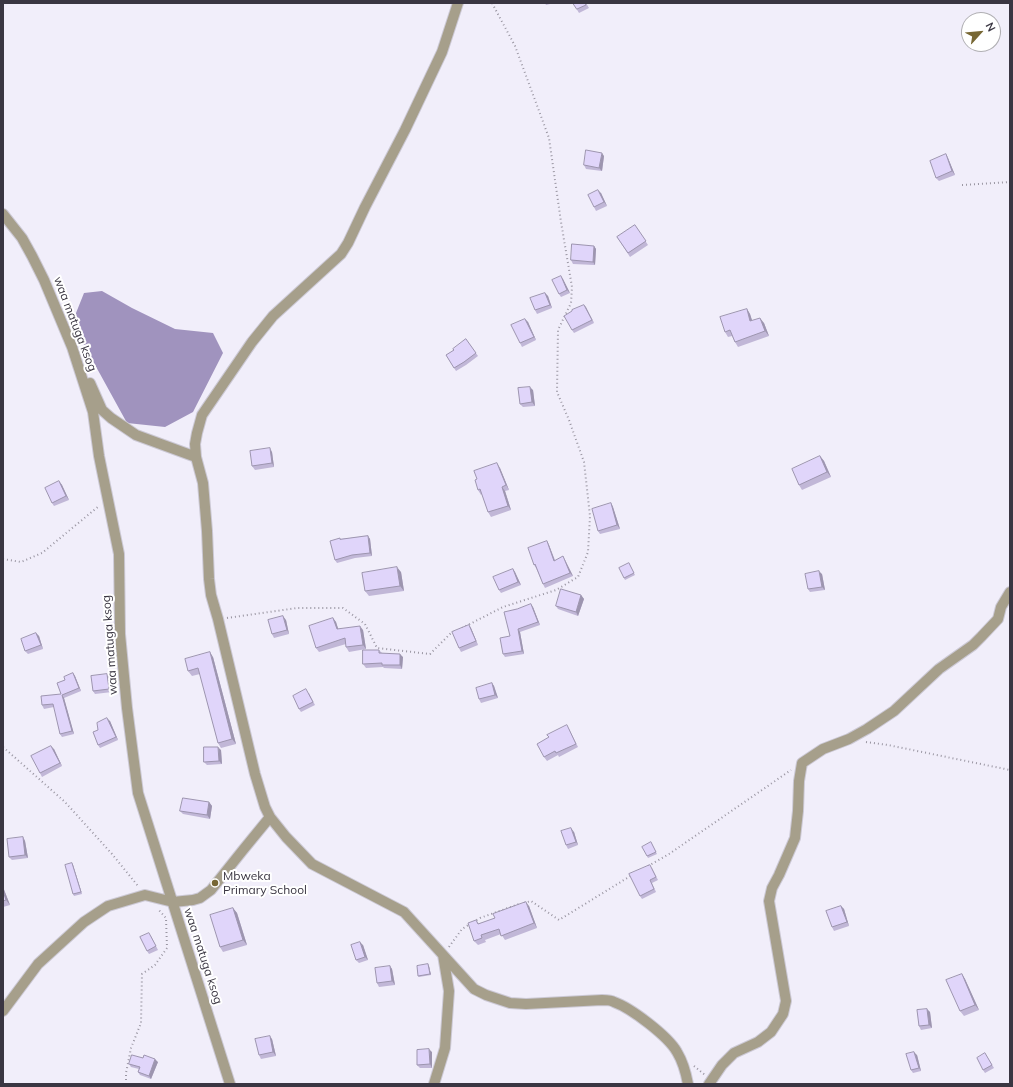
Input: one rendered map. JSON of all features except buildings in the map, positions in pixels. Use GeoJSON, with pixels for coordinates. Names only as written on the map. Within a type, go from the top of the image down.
{"type":"FeatureCollection","features":[{"type":"Feature","properties":{"kind":"street"},"geometry":{"type":"LineString","coordinates":[[458,3],[442,52],[405,130],[348,243],[340,254],[273,316],[243,354],[202,415],[195,444],[196,457],[203,483],[211,595],[255,774],[265,807],[270,817],[286,837],[312,864],[404,912],[474,989],[486,995],[510,1003],[526,1004],[602,1000],[614,1001],[634,1012],[666,1038],[676,1051],[685,1070],[688,1084]]}},
{"type":"Feature","properties":{"kind":"street","name":"waa matuga ksog"},"geometry":{"type":"LineString","coordinates":[[3,214],[22,238],[44,280],[72,347],[93,412],[99,456],[119,554],[120,634],[127,708],[138,794],[230,1084]]}},
{"type":"Feature","properties":{"kind":"street"},"geometry":{"type":"LineString","coordinates":[[72,347],[102,410],[111,418],[136,435],[196,457]]}},
{"type":"Feature","properties":{"kind":"street"},"geometry":{"type":"LineString","coordinates":[[710,1082],[722,1065],[734,1053],[758,1042],[771,1032],[783,1014],[786,1001],[769,900],[772,888],[795,838],[799,782],[802,763],[823,749],[848,739],[867,729],[894,711],[939,669],[972,645],[998,619],[1001,607],[1010,592]]}},
{"type":"Feature","properties":{"kind":"street"},"geometry":{"type":"LineString","coordinates":[[3,1011],[38,964],[84,922],[108,906],[145,895],[173,902],[200,898],[211,890],[270,817]]}},
{"type":"Feature","properties":{"kind":"street"},"geometry":{"type":"LineString","coordinates":[[434,1084],[445,1048],[450,990],[443,955]]}},
{"type":"Feature","properties":{"kind":"path"},"geometry":{"type":"LineString","coordinates":[[218,619],[297,608],[344,608],[365,624],[377,648],[430,654],[451,634],[503,607],[556,590],[578,577],[588,552],[590,516],[584,462],[557,392],[558,330],[571,303],[572,287],[549,138],[514,46],[492,3]]}},
{"type":"Feature","properties":{"kind":"path"},"geometry":{"type":"LineString","coordinates":[[962,185],[1010,182]]}},
{"type":"Feature","properties":{"kind":"path"},"geometry":{"type":"LineString","coordinates":[[3,560],[21,562],[42,553],[108,499]]}},
{"type":"Feature","properties":{"kind":"path"},"geometry":{"type":"LineString","coordinates":[[848,739],[888,745],[1010,770]]}},
{"type":"Feature","properties":{"kind":"path"},"geometry":{"type":"LineString","coordinates":[[3,747],[65,802],[112,854],[145,895],[166,918],[167,948],[155,965],[142,974],[141,1023],[131,1048],[126,1073],[126,1084]]}},
{"type":"Feature","properties":{"kind":"path"},"geometry":{"type":"LineString","coordinates":[[643,869],[669,854],[802,763]]}},
{"type":"Feature","properties":{"kind":"path"},"geometry":{"type":"LineString","coordinates":[[443,955],[462,929],[480,918],[531,900],[559,920],[637,872]]}},
{"type":"Feature","properties":{"kind":"path"},"geometry":{"type":"LineString","coordinates":[[694,1065],[710,1082]]}},
{"type":"Feature","properties":{"kind":"shaded area"},"geometry":{"type":"Polygon","coordinates":[[[102,291],[132,308],[175,329],[213,333],[223,353],[193,412],[165,427],[127,423],[72,323],[84,293],[102,291]]]}},
{"type":"Feature","properties":{"kind":"place","name":"Mbweka Primary School"},"geometry":{"type":"Point","coordinates":[215,883]}}]}
